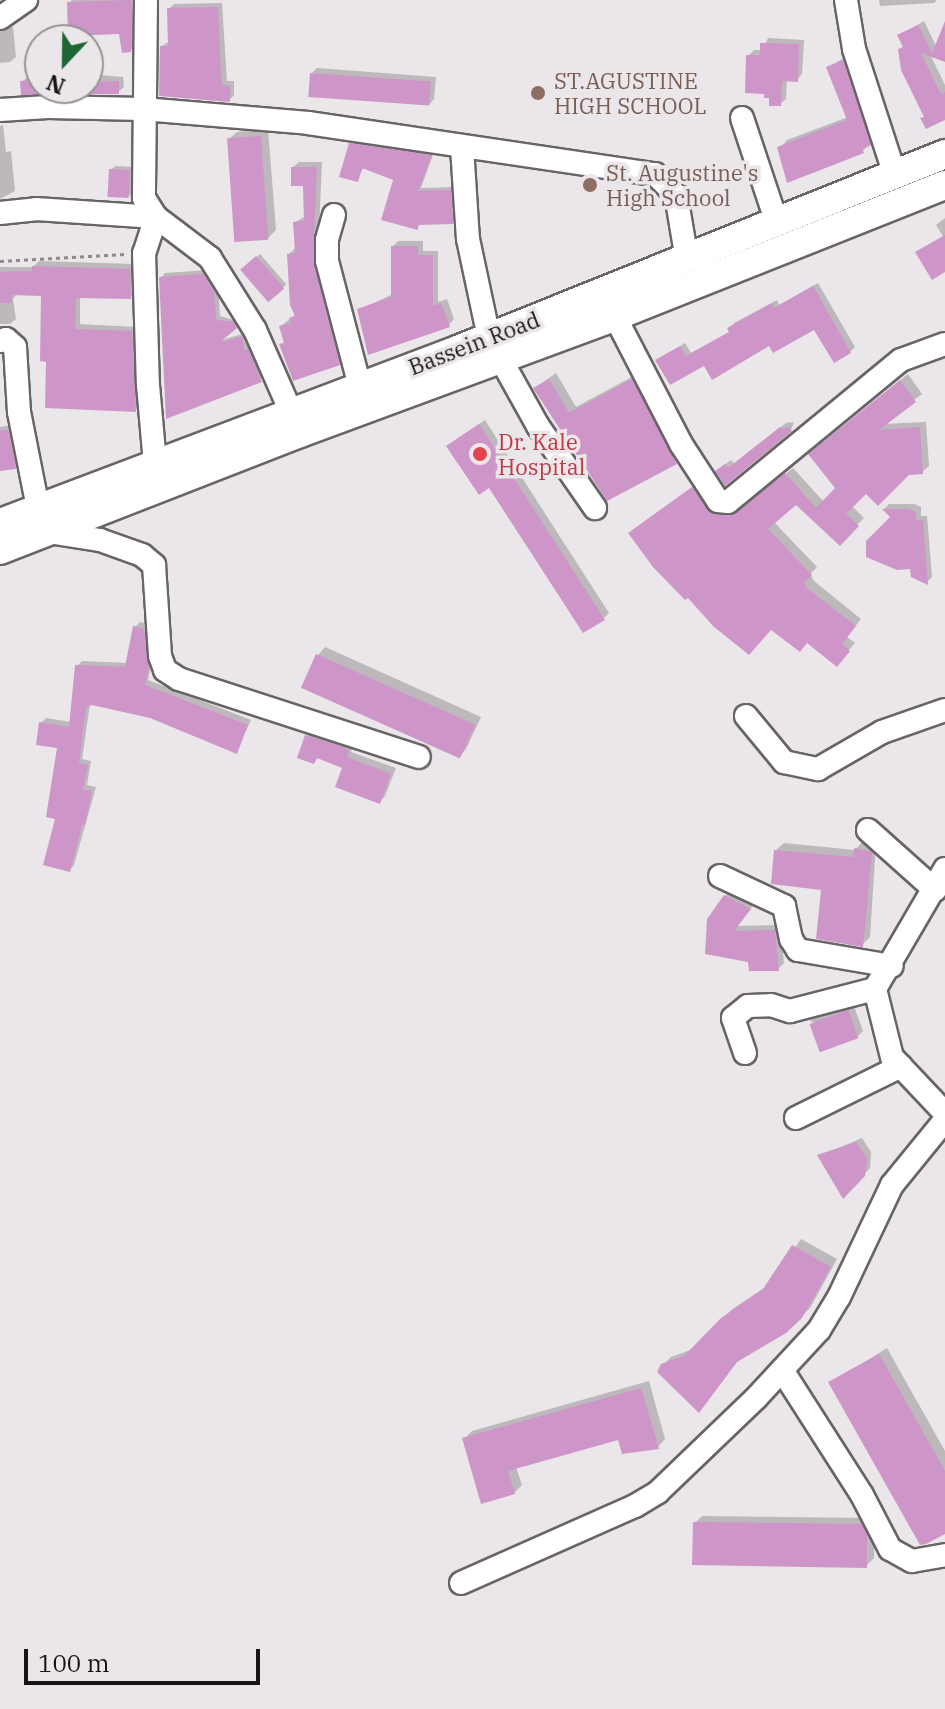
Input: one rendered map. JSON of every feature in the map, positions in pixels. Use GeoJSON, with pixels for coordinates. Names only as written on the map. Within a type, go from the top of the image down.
{"type":"FeatureCollection","features":[{"type":"Feature","properties":{"kind":"main road","name":"Bassein Road"},"geometry":{"type":"LineString","coordinates":[[609,304],[687,260],[945,154]]}},
{"type":"Feature","properties":{"kind":"main road","name":"Bassein Road"},"geometry":{"type":"LineString","coordinates":[[0,523],[43,520],[609,304],[945,185]]}},
{"type":"Feature","properties":{"kind":"main road","name":"Bassein Road"},"geometry":{"type":"LineString","coordinates":[[0,550],[43,520],[155,464],[296,423],[360,387],[494,349]]}},
{"type":"Feature","properties":{"kind":"street"},"geometry":{"type":"LineString","coordinates":[[0,18],[26,0]]}},
{"type":"Feature","properties":{"kind":"street"},"geometry":{"type":"LineString","coordinates":[[146,0],[144,198],[156,217],[210,258],[255,330],[296,423]]}},
{"type":"Feature","properties":{"kind":"street"},"geometry":{"type":"LineString","coordinates":[[846,0],[854,49],[895,175]]}},
{"type":"Feature","properties":{"kind":"street"},"geometry":{"type":"LineString","coordinates":[[0,110],[48,107],[143,109],[308,123],[655,174],[676,195],[687,260]]}},
{"type":"Feature","properties":{"kind":"street"},"geometry":{"type":"LineString","coordinates":[[742,118],[777,223]]}},
{"type":"Feature","properties":{"kind":"street"},"geometry":{"type":"LineString","coordinates":[[462,147],[468,239],[494,349],[595,508]]}},
{"type":"Feature","properties":{"kind":"street"},"geometry":{"type":"LineString","coordinates":[[0,213],[36,209],[156,217]]}},
{"type":"Feature","properties":{"kind":"street"},"geometry":{"type":"LineString","coordinates":[[334,215],[327,240],[327,261],[360,387]]}},
{"type":"Feature","properties":{"kind":"street"},"geometry":{"type":"LineString","coordinates":[[155,464],[148,385],[144,253],[156,217]]}},
{"type":"Feature","properties":{"kind":"street"},"geometry":{"type":"LineString","coordinates":[[609,304],[681,444],[718,501],[728,502],[901,360],[945,344]]}},
{"type":"Feature","properties":{"kind":"street"},"geometry":{"type":"LineString","coordinates":[[0,341],[12,342],[15,347],[19,412],[43,520],[142,555],[154,565],[160,656],[165,670],[179,679],[419,757]]}},
{"type":"Feature","properties":{"kind":"street"},"geometry":{"type":"LineString","coordinates":[[746,716],[784,762],[818,769],[882,732],[945,710]]}},
{"type":"Feature","properties":{"kind":"street"},"geometry":{"type":"LineString","coordinates":[[868,830],[935,890]]}},
{"type":"Feature","properties":{"kind":"street"},"geometry":{"type":"LineString","coordinates":[[745,1053],[733,1018],[748,1006],[771,1005],[790,1011],[875,989],[892,966],[945,869]]}},
{"type":"Feature","properties":{"kind":"street"},"geometry":{"type":"LineString","coordinates":[[720,876],[784,906],[791,939],[798,950],[892,966]]}},
{"type":"Feature","properties":{"kind":"street"},"geometry":{"type":"LineString","coordinates":[[875,989],[892,1057],[945,1113]]}},
{"type":"Feature","properties":{"kind":"street"},"geometry":{"type":"LineString","coordinates":[[796,1118],[901,1066]]}},
{"type":"Feature","properties":{"kind":"street"},"geometry":{"type":"LineString","coordinates":[[461,1583],[635,1506],[658,1492],[819,1330],[839,1297],[892,1185],[945,1120]]}},
{"type":"Feature","properties":{"kind":"street"},"geometry":{"type":"LineString","coordinates":[[782,1370],[862,1495],[890,1549],[912,1561],[945,1555]]}},
{"type":"Feature","properties":{"kind":"path"},"geometry":{"type":"LineString","coordinates":[[0,261],[144,253]]}},
{"type":"Feature","properties":{"kind":"building"},"geometry":{"type":"Polygon","coordinates":[[[132,0],[131,52],[122,53],[119,34],[104,35],[104,24],[68,24],[67,2],[132,0]]]}},
{"type":"Feature","properties":{"kind":"building"},"geometry":{"type":"Polygon","coordinates":[[[218,7],[222,85],[230,86],[230,102],[159,96],[160,46],[168,46],[167,8],[218,7]]]}},
{"type":"Feature","properties":{"kind":"building"},"geometry":{"type":"Polygon","coordinates":[[[945,21],[945,62],[921,53],[941,94],[945,92],[945,120],[926,129],[920,118],[924,117],[901,70],[898,49],[903,47],[897,35],[918,25],[932,53],[945,21]]]}},
{"type":"Feature","properties":{"kind":"building"},"geometry":{"type":"Polygon","coordinates":[[[760,43],[799,44],[798,82],[782,81],[781,106],[769,106],[769,98],[764,98],[764,94],[745,93],[746,55],[760,55],[760,43]]]}},
{"type":"Feature","properties":{"kind":"building"},"geometry":{"type":"Polygon","coordinates":[[[843,60],[871,145],[862,149],[864,153],[787,183],[777,147],[847,120],[826,67],[843,60]]]}},
{"type":"Feature","properties":{"kind":"building"},"geometry":{"type":"Polygon","coordinates":[[[310,73],[431,81],[429,105],[308,97],[310,73]]]}},
{"type":"Feature","properties":{"kind":"building"},"geometry":{"type":"Polygon","coordinates":[[[20,81],[24,81],[24,95],[21,95],[20,81]]]}},
{"type":"Feature","properties":{"kind":"building"},"geometry":{"type":"Polygon","coordinates":[[[119,81],[119,94],[104,94],[104,82],[119,81]]]}},
{"type":"Feature","properties":{"kind":"building"},"geometry":{"type":"Polygon","coordinates":[[[261,136],[268,240],[234,242],[227,138],[261,136]]]}},
{"type":"Feature","properties":{"kind":"building"},"geometry":{"type":"Polygon","coordinates":[[[349,143],[432,155],[418,191],[451,190],[453,224],[418,225],[418,230],[381,220],[393,180],[362,168],[358,182],[339,177],[349,143]]]}},
{"type":"Feature","properties":{"kind":"building"},"geometry":{"type":"Polygon","coordinates":[[[291,167],[317,167],[313,261],[340,365],[293,381],[279,344],[284,343],[279,326],[291,323],[289,318],[295,316],[290,305],[287,254],[295,253],[293,222],[304,221],[303,186],[291,186],[291,167]]]}},
{"type":"Feature","properties":{"kind":"building"},"geometry":{"type":"Polygon","coordinates":[[[109,169],[130,170],[129,198],[108,197],[109,169]]]}},
{"type":"Feature","properties":{"kind":"building"},"geometry":{"type":"Polygon","coordinates":[[[945,235],[945,272],[932,280],[915,252],[945,235]]]}},
{"type":"Feature","properties":{"kind":"building"},"geometry":{"type":"Polygon","coordinates":[[[391,246],[418,246],[418,255],[433,255],[433,306],[441,303],[450,327],[368,355],[357,309],[391,297],[391,246]]]}},
{"type":"Feature","properties":{"kind":"building"},"geometry":{"type":"Polygon","coordinates":[[[256,256],[284,288],[268,302],[240,270],[256,256]]]}},
{"type":"Feature","properties":{"kind":"building"},"geometry":{"type":"Polygon","coordinates":[[[32,266],[130,269],[131,299],[76,298],[75,329],[132,331],[136,412],[45,408],[46,362],[40,361],[41,296],[12,295],[12,303],[0,303],[0,272],[32,271],[32,266]]]}},
{"type":"Feature","properties":{"kind":"building"},"geometry":{"type":"Polygon","coordinates":[[[203,274],[214,292],[216,320],[234,322],[237,328],[219,343],[242,336],[244,350],[248,349],[262,382],[166,419],[159,277],[203,274]]]}},
{"type":"Feature","properties":{"kind":"building"},"geometry":{"type":"Polygon","coordinates":[[[813,286],[851,353],[834,363],[814,330],[773,353],[769,346],[712,380],[704,366],[670,385],[655,360],[680,346],[686,356],[772,303],[774,308],[813,286]]]}},
{"type":"Feature","properties":{"kind":"building"},"geometry":{"type":"Polygon","coordinates":[[[549,379],[569,413],[632,379],[677,464],[607,501],[533,388],[549,379]]]}},
{"type":"Feature","properties":{"kind":"building"},"geometry":{"type":"Polygon","coordinates":[[[900,380],[916,402],[879,430],[920,427],[923,474],[909,475],[878,506],[866,494],[846,514],[859,526],[840,546],[796,505],[768,529],[812,575],[804,582],[807,588],[856,626],[842,644],[850,651],[837,667],[807,643],[800,652],[771,630],[749,655],[713,626],[688,598],[685,600],[653,567],[628,533],[692,487],[710,513],[733,515],[785,473],[816,508],[835,488],[808,454],[900,380]]]}},
{"type":"Feature","properties":{"kind":"building"},"geometry":{"type":"Polygon","coordinates":[[[479,424],[605,620],[583,633],[489,488],[479,495],[446,446],[479,424]]]}},
{"type":"Feature","properties":{"kind":"building"},"geometry":{"type":"Polygon","coordinates":[[[780,427],[788,427],[792,431],[725,486],[715,471],[725,464],[728,468],[780,427]]]}},
{"type":"Feature","properties":{"kind":"building"},"geometry":{"type":"Polygon","coordinates":[[[8,430],[16,469],[0,471],[0,431],[8,430]]]}},
{"type":"Feature","properties":{"kind":"building"},"geometry":{"type":"Polygon","coordinates":[[[882,509],[908,509],[916,512],[916,520],[923,520],[928,585],[911,577],[910,569],[897,570],[866,557],[866,541],[890,517],[882,509]]]}},
{"type":"Feature","properties":{"kind":"building"},"geometry":{"type":"Polygon","coordinates":[[[133,626],[144,629],[149,666],[145,685],[248,725],[237,754],[150,718],[92,705],[86,707],[79,763],[88,765],[83,789],[92,791],[85,825],[82,825],[70,872],[43,865],[55,819],[46,817],[57,748],[36,745],[39,722],[69,727],[75,665],[125,667],[133,626]]]}},
{"type":"Feature","properties":{"kind":"building"},"geometry":{"type":"Polygon","coordinates":[[[316,654],[475,725],[460,759],[301,688],[316,654]]]}},
{"type":"Feature","properties":{"kind":"building"},"geometry":{"type":"Polygon","coordinates":[[[305,735],[344,747],[349,751],[347,757],[391,774],[380,804],[335,787],[342,768],[317,758],[314,764],[297,758],[305,735]]]}},
{"type":"Feature","properties":{"kind":"building"},"geometry":{"type":"Polygon","coordinates":[[[854,848],[872,852],[863,947],[816,939],[821,890],[771,884],[774,850],[853,857],[854,848]]]}},
{"type":"Feature","properties":{"kind":"building"},"geometry":{"type":"Polygon","coordinates":[[[724,895],[751,909],[734,931],[775,930],[779,971],[749,971],[748,962],[705,954],[707,919],[724,895]]]}},
{"type":"Feature","properties":{"kind":"building"},"geometry":{"type":"Polygon","coordinates":[[[848,1010],[858,1038],[820,1052],[809,1024],[848,1010]]]}},
{"type":"Feature","properties":{"kind":"building"},"geometry":{"type":"Polygon","coordinates":[[[856,1142],[867,1158],[865,1176],[843,1199],[817,1155],[856,1142]]]}},
{"type":"Feature","properties":{"kind":"building"},"geometry":{"type":"Polygon","coordinates":[[[792,1245],[831,1267],[802,1318],[786,1333],[737,1362],[699,1413],[657,1372],[661,1364],[684,1356],[721,1318],[763,1289],[792,1245]]]}},
{"type":"Feature","properties":{"kind":"building"},"geometry":{"type":"Polygon","coordinates":[[[879,1354],[945,1471],[945,1534],[926,1544],[920,1545],[828,1382],[879,1354]]]}},
{"type":"Feature","properties":{"kind":"building"},"geometry":{"type":"Polygon","coordinates":[[[641,1388],[659,1449],[622,1454],[618,1440],[508,1471],[515,1494],[481,1504],[462,1438],[641,1388]]]}},
{"type":"Feature","properties":{"kind":"building"},"geometry":{"type":"Polygon","coordinates":[[[693,1522],[862,1524],[867,1535],[867,1568],[692,1565],[693,1522]]]}},
{"type":"Feature","properties":{"kind":"place","name":"ST.AGUSTINE HIGH SCHOOL"},"geometry":{"type":"Point","coordinates":[538,93]}},
{"type":"Feature","properties":{"kind":"place","name":"St. Augustine's High School"},"geometry":{"type":"Point","coordinates":[590,185]}},
{"type":"Feature","properties":{"kind":"place","name":"Dr. Kale Hospital"},"geometry":{"type":"Point","coordinates":[480,454]}}]}
